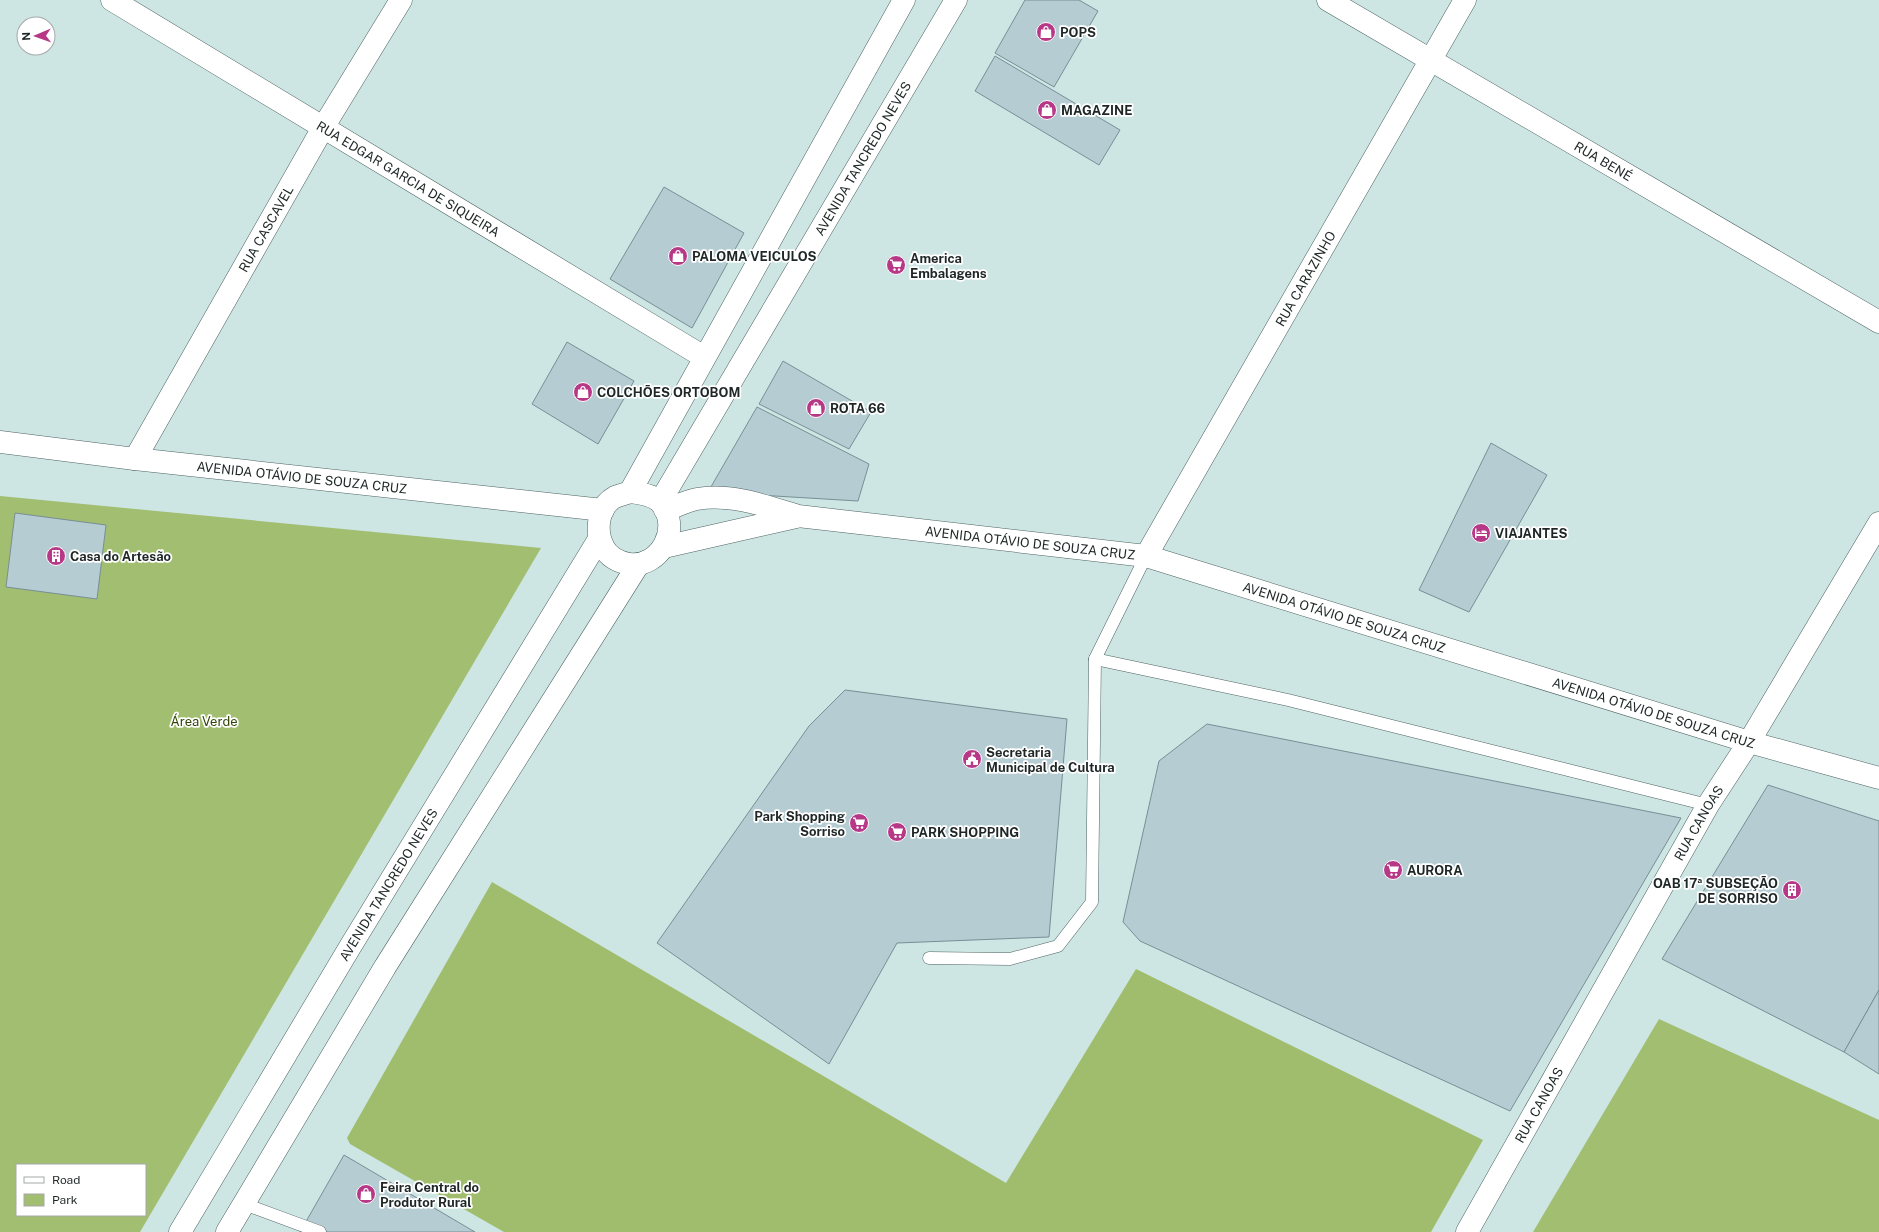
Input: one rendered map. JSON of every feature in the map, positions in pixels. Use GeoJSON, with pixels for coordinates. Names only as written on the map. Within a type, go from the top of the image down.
{"type":"FeatureCollection","features":[{"type":"Feature","properties":{"kind":"street","name":"RUA EDGAR GARCIA DE SIQUEIRA"},"geometry":{"type":"LineString","coordinates":[[112,0],[324,126],[704,357]]}},
{"type":"Feature","properties":{"kind":"street","name":"RUA CASCAVEL"},"geometry":{"type":"LineString","coordinates":[[135,459],[324,126],[401,0]]}},
{"type":"Feature","properties":{"kind":"street"},"geometry":{"type":"LineString","coordinates":[[630,492],[904,0]]}},
{"type":"Feature","properties":{"kind":"street","name":"AVENIDA TANCREDO NEVES"},"geometry":{"type":"LineString","coordinates":[[663,506],[956,0]]}},
{"type":"Feature","properties":{"kind":"street","name":"RUA BENÉ"},"geometry":{"type":"LineString","coordinates":[[1328,0],[1879,322]]}},
{"type":"Feature","properties":{"kind":"street","name":"RUA CARAZINHO"},"geometry":{"type":"LineString","coordinates":[[1146,556],[1465,0]]}},
{"type":"Feature","properties":{"kind":"street","name":"AVENIDA OTÁVIO DE SOUZA CRUZ"},"geometry":{"type":"LineString","coordinates":[[0,442],[135,459],[603,510]]}},
{"type":"Feature","properties":{"kind":"street"},"geometry":{"type":"LineString","coordinates":[[630,492],[646,494],[663,506],[669,523],[669,536],[664,547],[653,559],[638,565],[622,563],[608,554],[599,539],[598,525],[603,510],[614,498],[630,492]]}},
{"type":"Feature","properties":{"kind":"street","name":"AVENIDA OTÁVIO DE SOUZA CRUZ"},"geometry":{"type":"LineString","coordinates":[[663,506],[697,499],[725,499],[758,504],[798,516],[1146,556],[1749,742],[1879,778]]}},
{"type":"Feature","properties":{"kind":"street","name":"AVENIDA OTÁVIO DE SOUZA CRUZ"},"geometry":{"type":"LineString","coordinates":[[664,547],[798,516]]}},
{"type":"Feature","properties":{"kind":"street","name":"RUA CANOAS"},"geometry":{"type":"LineString","coordinates":[[1467,1232],[1708,805],[1749,742],[1879,523]]}},
{"type":"Feature","properties":{"kind":"street","name":"AVENIDA TANCREDO NEVES"},"geometry":{"type":"LineString","coordinates":[[180,1232],[350,947],[599,539]]}},
{"type":"Feature","properties":{"kind":"street"},"geometry":{"type":"LineString","coordinates":[[227,1232],[385,967],[638,565]]}},
{"type":"Feature","properties":{"kind":"lane"},"geometry":{"type":"LineString","coordinates":[[929,958],[1010,959],[1058,946],[1092,902],[1095,658],[1146,556]]}},
{"type":"Feature","properties":{"kind":"lane"},"geometry":{"type":"LineString","coordinates":[[1095,658],[1288,700],[1708,805]]}},
{"type":"Feature","properties":{"kind":"lane"},"geometry":{"type":"LineString","coordinates":[[244,1204],[320,1232]]}},
{"type":"Feature","properties":{"kind":"green space","name":"Área Verde"},"geometry":{"type":"Polygon","coordinates":[[[0,496],[541,548],[140,1232],[0,1232],[0,496]]]}},
{"type":"Feature","properties":{"kind":"green space"},"geometry":{"type":"Polygon","coordinates":[[[492,882],[1006,1183],[1136,969],[1483,1140],[1431,1232],[504,1232],[350,1144],[347,1138],[492,882]]]}},
{"type":"Feature","properties":{"kind":"green space"},"geometry":{"type":"Polygon","coordinates":[[[1659,1019],[1879,1120],[1879,1232],[1533,1232],[1659,1019]]]}},
{"type":"Feature","properties":{"kind":"building","name":"POPS"},"geometry":{"type":"Polygon","coordinates":[[[1025,0],[1079,0],[1098,11],[1054,87],[995,53],[1025,0]]]}},
{"type":"Feature","properties":{"kind":"building","name":"MAGAZINE"},"geometry":{"type":"Polygon","coordinates":[[[995,56],[1120,130],[1099,165],[975,91],[995,56]]]}},
{"type":"Feature","properties":{"kind":"building","name":"PALOMA VEICULOS"},"geometry":{"type":"Polygon","coordinates":[[[664,187],[744,233],[692,328],[610,279],[664,187]]]}},
{"type":"Feature","properties":{"kind":"building","name":"COLCHÕES ORTOBOM"},"geometry":{"type":"Polygon","coordinates":[[[567,342],[634,381],[598,444],[532,404],[567,342]]]}},
{"type":"Feature","properties":{"kind":"building","name":"ROTA 66"},"geometry":{"type":"Polygon","coordinates":[[[783,361],[871,412],[849,449],[759,404],[783,361]]]}},
{"type":"Feature","properties":{"kind":"building"},"geometry":{"type":"Polygon","coordinates":[[[757,407],[869,464],[858,501],[708,492],[757,407]]]}},
{"type":"Feature","properties":{"kind":"building","name":"VIAJANTES"},"geometry":{"type":"Polygon","coordinates":[[[1491,443],[1547,475],[1469,612],[1419,590],[1491,443]]]}},
{"type":"Feature","properties":{"kind":"building","name":"Casa do Artesão"},"geometry":{"type":"Polygon","coordinates":[[[15,513],[106,525],[97,599],[6,587],[15,513]]]}},
{"type":"Feature","properties":{"kind":"building","name":"PARK SHOPPING"},"geometry":{"type":"Polygon","coordinates":[[[845,690],[1067,719],[1049,937],[897,943],[829,1064],[657,943],[809,726],[845,690]]]}},
{"type":"Feature","properties":{"kind":"building","name":"AURORA"},"geometry":{"type":"Polygon","coordinates":[[[1207,724],[1681,818],[1510,1111],[1140,941],[1123,922],[1159,761],[1207,724]]]}},
{"type":"Feature","properties":{"kind":"building","name":"OAB 17ª SUBSEÇÃO DE SORRISO"},"geometry":{"type":"Polygon","coordinates":[[[1768,785],[1879,821],[1879,990],[1844,1052],[1662,959],[1768,785]]]}},
{"type":"Feature","properties":{"kind":"building"},"geometry":{"type":"Polygon","coordinates":[[[1879,990],[1879,1074],[1844,1052],[1879,990]]]}},
{"type":"Feature","properties":{"kind":"building","name":"Feira Central do Produtor Rural"},"geometry":{"type":"Polygon","coordinates":[[[344,1155],[475,1232],[300,1232],[344,1155]]]}},
{"type":"Feature","properties":{"kind":"place","name":"POPS"},"geometry":{"type":"Point","coordinates":[1046,32]}},
{"type":"Feature","properties":{"kind":"place","name":"MAGAZINE"},"geometry":{"type":"Point","coordinates":[1047,110]}},
{"type":"Feature","properties":{"kind":"place","name":"PALOMA VEICULOS"},"geometry":{"type":"Point","coordinates":[678,256]}},
{"type":"Feature","properties":{"kind":"place","name":"America Embalagens"},"geometry":{"type":"Point","coordinates":[896,265]}},
{"type":"Feature","properties":{"kind":"place","name":"COLCHÕES ORTOBOM"},"geometry":{"type":"Point","coordinates":[583,392]}},
{"type":"Feature","properties":{"kind":"place","name":"ROTA 66"},"geometry":{"type":"Point","coordinates":[816,408]}},
{"type":"Feature","properties":{"kind":"place","name":"VIAJANTES"},"geometry":{"type":"Point","coordinates":[1481,533]}},
{"type":"Feature","properties":{"kind":"place","name":"Casa do Artesão"},"geometry":{"type":"Point","coordinates":[56,556]}},
{"type":"Feature","properties":{"kind":"place","name":"Secretaria Municipal de Cultura"},"geometry":{"type":"Point","coordinates":[972,759]}},
{"type":"Feature","properties":{"kind":"place","name":"Park Shopping Sorriso"},"geometry":{"type":"Point","coordinates":[859,823]}},
{"type":"Feature","properties":{"kind":"place","name":"PARK SHOPPING"},"geometry":{"type":"Point","coordinates":[897,832]}},
{"type":"Feature","properties":{"kind":"place","name":"AURORA"},"geometry":{"type":"Point","coordinates":[1393,870]}},
{"type":"Feature","properties":{"kind":"place","name":"OAB 17ª SUBSEÇÃO DE SORRISO"},"geometry":{"type":"Point","coordinates":[1792,890]}},
{"type":"Feature","properties":{"kind":"place","name":"Feira Central do Produtor Rural"},"geometry":{"type":"Point","coordinates":[366,1194]}}]}
